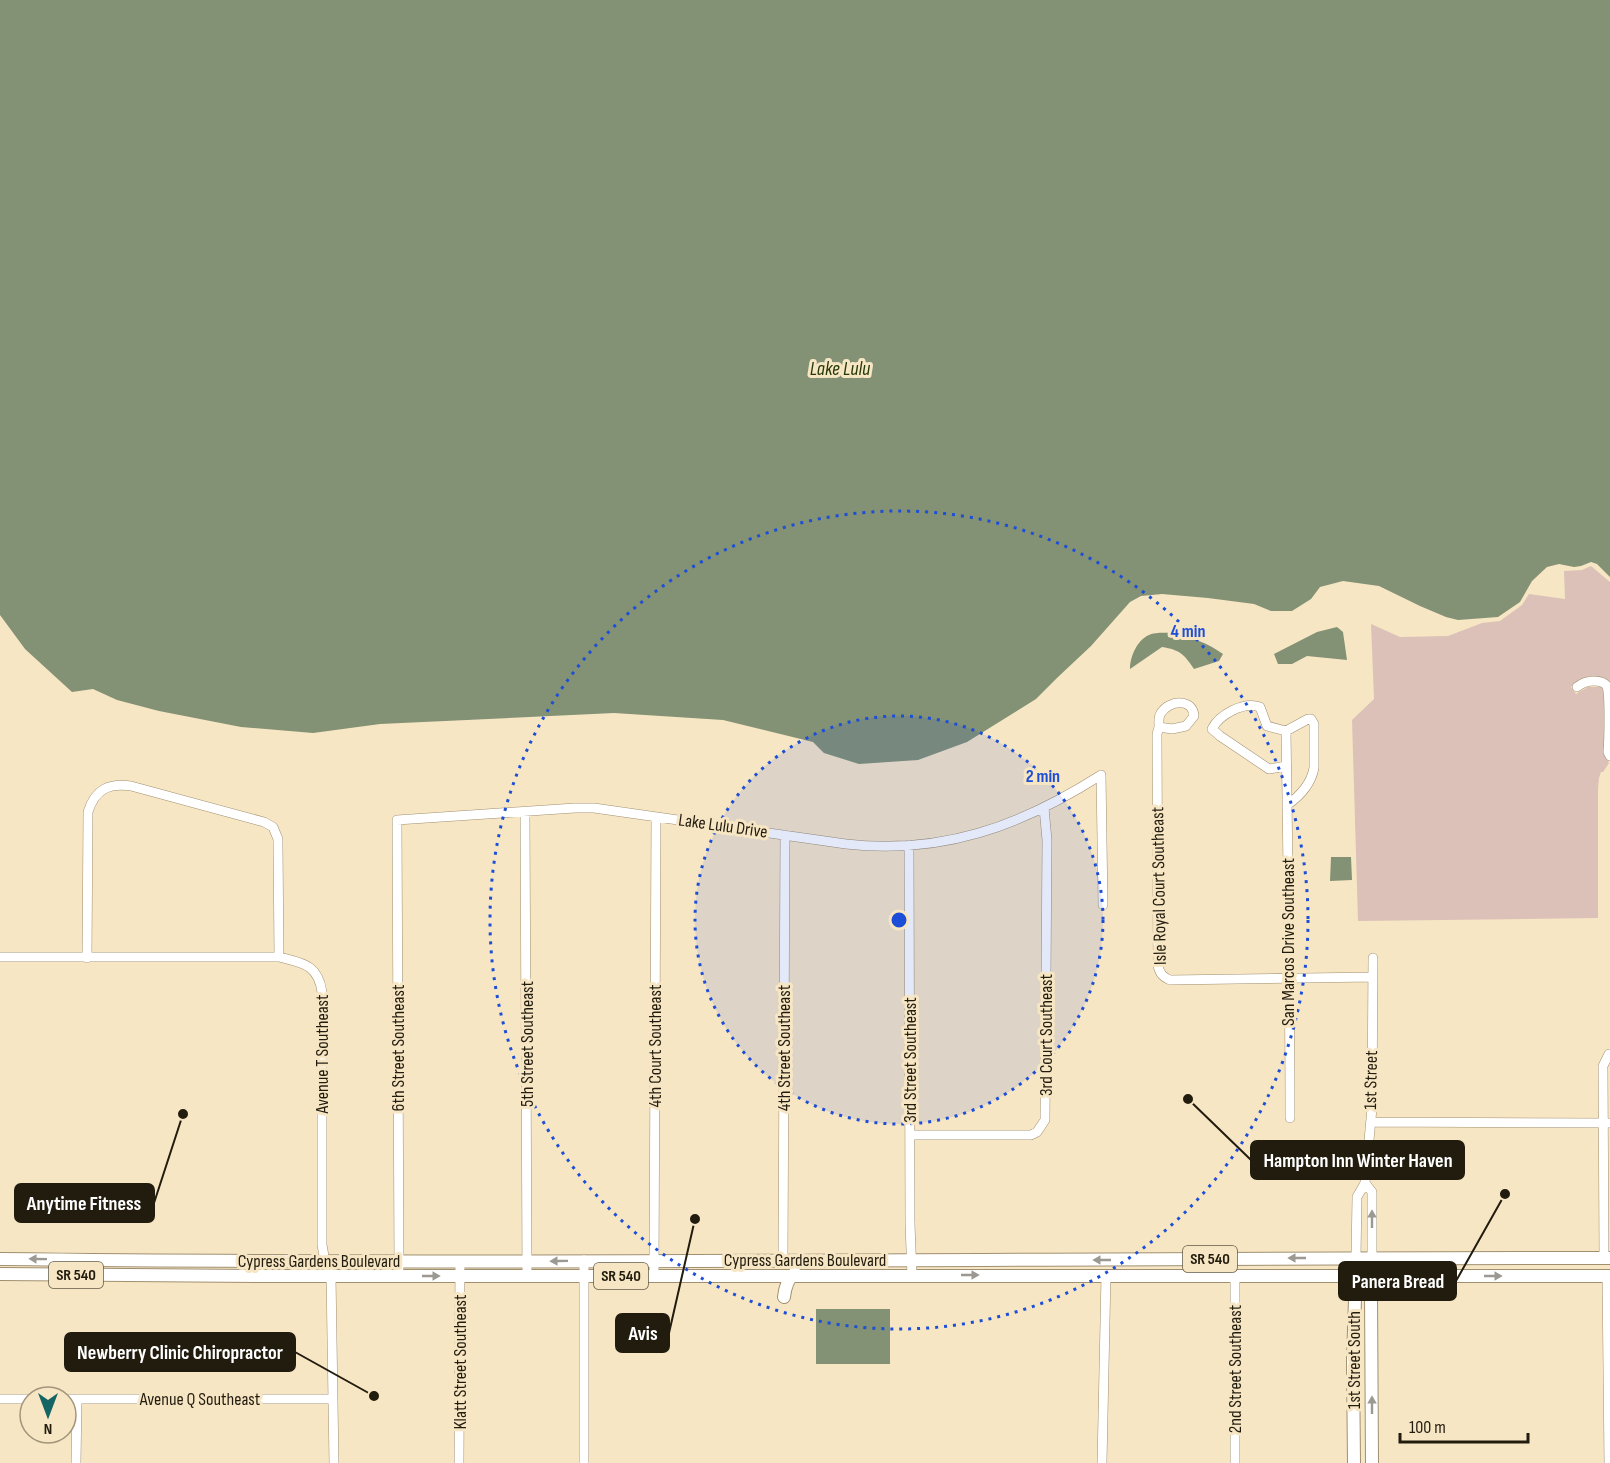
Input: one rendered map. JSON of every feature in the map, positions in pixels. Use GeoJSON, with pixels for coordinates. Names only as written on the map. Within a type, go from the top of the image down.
{"type":"FeatureCollection","features":[{"type":"Feature","properties":{"kind":"main road","name":"1st Street South"},"geometry":{"type":"LineString","coordinates":[[1354,1463],[1353,1360],[1356,1257]]}},
{"type":"Feature","properties":{"kind":"main road","name":"1st Street South"},"geometry":{"type":"LineString","coordinates":[[1372,1258],[1372,1463]]}},
{"type":"Feature","properties":{"kind":"main road","name":"Cypress Gardens Boulevard"},"geometry":{"type":"LineString","coordinates":[[0,1259],[327,1262],[1607,1258]]}},
{"type":"Feature","properties":{"kind":"main road"},"geometry":{"type":"LineString","coordinates":[[1106,1275],[1121,1269],[1173,1262],[1175,1259]]}},
{"type":"Feature","properties":{"kind":"main road"},"geometry":{"type":"LineString","coordinates":[[1172,1275],[1181,1270],[1225,1268],[1230,1259]]}},
{"type":"Feature","properties":{"kind":"main road"},"geometry":{"type":"LineString","coordinates":[[90,1275],[133,1266],[136,1260]]}},
{"type":"Feature","properties":{"kind":"main road"},"geometry":{"type":"LineString","coordinates":[[731,1276],[764,1268],[783,1260]]}},
{"type":"Feature","properties":{"kind":"main road"},"geometry":{"type":"LineString","coordinates":[[784,1297],[791,1275],[800,1269],[845,1260]]}},
{"type":"Feature","properties":{"kind":"main road"},"geometry":{"type":"LineString","coordinates":[[153,1275],[169,1268],[220,1268],[245,1262]]}},
{"type":"Feature","properties":{"kind":"main road","name":"Cypress Gardens Boulevard"},"geometry":{"type":"LineString","coordinates":[[0,1274],[1609,1276]]}},
{"type":"Feature","properties":{"kind":"street"},"geometry":{"type":"LineString","coordinates":[[1577,687],[1592,681],[1603,682],[1607,686],[1610,699],[1608,752],[1610,756]]}},
{"type":"Feature","properties":{"kind":"street"},"geometry":{"type":"LineString","coordinates":[[1286,766],[1269,769],[1212,729],[1216,722],[1228,713],[1252,704],[1260,707],[1267,726],[1286,731],[1311,719],[1314,724],[1313,774],[1298,798],[1287,805]]}},
{"type":"Feature","properties":{"kind":"street","name":"Isle Royal Court Southeast"},"geometry":{"type":"LineString","coordinates":[[1159,727],[1157,734],[1158,966],[1160,973],[1170,980],[1373,974]]}},
{"type":"Feature","properties":{"kind":"street","name":"San Marcos Drive Southeast"},"geometry":{"type":"LineString","coordinates":[[1286,731],[1290,1118]]}},
{"type":"Feature","properties":{"kind":"street"},"geometry":{"type":"LineString","coordinates":[[1044,808],[1101,774],[1103,905]]}},
{"type":"Feature","properties":{"kind":"street"},"geometry":{"type":"LineString","coordinates":[[87,958],[88,812],[93,798],[98,793],[111,785],[118,784],[230,812],[273,827],[278,838],[279,957]]}},
{"type":"Feature","properties":{"kind":"street","name":"Lake Lulu Drive"},"geometry":{"type":"LineString","coordinates":[[396,820],[594,808],[871,847],[939,842],[965,837],[1012,822],[1044,808]]}},
{"type":"Feature","properties":{"kind":"street","name":"3rd Court Southeast"},"geometry":{"type":"LineString","coordinates":[[910,1135],[1031,1135],[1037,1132],[1046,1120],[1047,840],[1044,808]]}},
{"type":"Feature","properties":{"kind":"street","name":"5th Street Southeast"},"geometry":{"type":"LineString","coordinates":[[525,812],[527,1276]]}},
{"type":"Feature","properties":{"kind":"street","name":"4th Court Southeast"},"geometry":{"type":"LineString","coordinates":[[654,1276],[656,817]]}},
{"type":"Feature","properties":{"kind":"street","name":"6th Street Southeast"},"geometry":{"type":"LineString","coordinates":[[396,820],[399,1276]]}},
{"type":"Feature","properties":{"kind":"street","name":"4th Street Southeast"},"geometry":{"type":"LineString","coordinates":[[783,1260],[785,835]]}},
{"type":"Feature","properties":{"kind":"street","name":"3rd Street Southeast"},"geometry":{"type":"LineString","coordinates":[[909,845],[912,1275]]}},
{"type":"Feature","properties":{"kind":"street","name":"Avenue T Southeast"},"geometry":{"type":"LineString","coordinates":[[0,957],[279,957],[307,964],[319,978],[322,992],[322,1245],[331,1276]]}},
{"type":"Feature","properties":{"kind":"street"},"geometry":{"type":"LineString","coordinates":[[1373,958],[1373,974]]}},
{"type":"Feature","properties":{"kind":"street","name":"1st Street"},"geometry":{"type":"LineString","coordinates":[[1356,1257],[1357,1197],[1365,1183],[1371,1122],[1373,974]]}},
{"type":"Feature","properties":{"kind":"street"},"geometry":{"type":"LineString","coordinates":[[1607,1258],[1607,1122],[1603,1066],[1610,1055]]}},
{"type":"Feature","properties":{"kind":"street"},"geometry":{"type":"LineString","coordinates":[[1371,1122],[1607,1122]]}},
{"type":"Feature","properties":{"kind":"street","name":"1st Street"},"geometry":{"type":"LineString","coordinates":[[1365,1183],[1372,1192],[1372,1258]]}},
{"type":"Feature","properties":{"kind":"street"},"geometry":{"type":"LineString","coordinates":[[584,1260],[584,1463]]}},
{"type":"Feature","properties":{"kind":"street","name":"Klatt Street Southeast"},"geometry":{"type":"LineString","coordinates":[[459,1463],[460,1261]]}},
{"type":"Feature","properties":{"kind":"street"},"geometry":{"type":"LineString","coordinates":[[1101,1463],[1106,1275]]}},
{"type":"Feature","properties":{"kind":"street","name":"2nd Street Southeast"},"geometry":{"type":"LineString","coordinates":[[1235,1275],[1235,1463]]}},
{"type":"Feature","properties":{"kind":"street"},"geometry":{"type":"LineString","coordinates":[[331,1276],[334,1463]]}},
{"type":"Feature","properties":{"kind":"street"},"geometry":{"type":"LineString","coordinates":[[1609,1276],[1609,1463]]}},
{"type":"Feature","properties":{"kind":"street"},"geometry":{"type":"LineString","coordinates":[[0,1399],[18,1399]]}},
{"type":"Feature","properties":{"kind":"street","name":"Avenue Q Southeast"},"geometry":{"type":"LineString","coordinates":[[78,1399],[333,1399]]}},
{"type":"Feature","properties":{"kind":"street"},"geometry":{"type":"LineString","coordinates":[[76,1445],[76,1463]]}},
{"type":"Feature","properties":{"kind":"shaded area"},"geometry":{"type":"Polygon","coordinates":[[[1591,566],[1610,582],[1610,683],[1600,677],[1590,676],[1571,687],[1576,694],[1588,687],[1601,687],[1605,699],[1604,752],[1609,763],[1601,772],[1598,789],[1598,918],[1358,921],[1352,720],[1374,699],[1371,624],[1400,637],[1448,636],[1482,623],[1500,621],[1522,605],[1529,594],[1565,599],[1564,571],[1582,570],[1591,566]]]}},
{"type":"Feature","properties":{"kind":"water","name":"Lake Lulu"},"geometry":{"type":"Polygon","coordinates":[[[0,0],[1610,0],[1610,577],[1597,564],[1591,562],[1574,567],[1559,564],[1547,567],[1532,581],[1520,602],[1498,617],[1458,620],[1420,606],[1379,586],[1343,581],[1320,587],[1311,599],[1292,611],[1271,611],[1254,604],[1208,598],[1162,594],[1141,596],[1130,602],[1091,646],[1036,699],[967,742],[918,760],[859,764],[824,753],[813,742],[723,720],[614,713],[380,724],[313,733],[241,727],[159,711],[117,700],[93,689],[72,692],[25,649],[0,615],[0,0]]]}},
{"type":"Feature","properties":{"kind":"water"},"geometry":{"type":"Polygon","coordinates":[[[1337,627],[1343,632],[1347,660],[1307,656],[1292,664],[1278,664],[1274,654],[1317,632],[1337,627]]]}},
{"type":"Feature","properties":{"kind":"water"},"geometry":{"type":"Polygon","coordinates":[[[1154,633],[1174,633],[1200,641],[1223,654],[1219,661],[1194,669],[1181,654],[1162,647],[1130,669],[1135,649],[1145,637],[1154,633]]]}},
{"type":"Feature","properties":{"kind":"water"},"geometry":{"type":"Polygon","coordinates":[[[1331,857],[1351,857],[1352,880],[1330,881],[1331,857]]]}},
{"type":"Feature","properties":{"kind":"water"},"geometry":{"type":"Polygon","coordinates":[[[816,1309],[890,1309],[890,1364],[816,1364],[816,1309]]]}},
{"type":"Feature","properties":{"kind":"place","name":"Hampton Inn Winter Haven"},"geometry":{"type":"Point","coordinates":[1188,1099]}},
{"type":"Feature","properties":{"kind":"place","name":"Anytime Fitness"},"geometry":{"type":"Point","coordinates":[183,1114]}},
{"type":"Feature","properties":{"kind":"place","name":"Panera Bread"},"geometry":{"type":"Point","coordinates":[1505,1194]}},
{"type":"Feature","properties":{"kind":"place","name":"Avis"},"geometry":{"type":"Point","coordinates":[695,1219]}},
{"type":"Feature","properties":{"kind":"place","name":"Newberry Clinic Chiropractor"},"geometry":{"type":"Point","coordinates":[374,1396]}}]}
